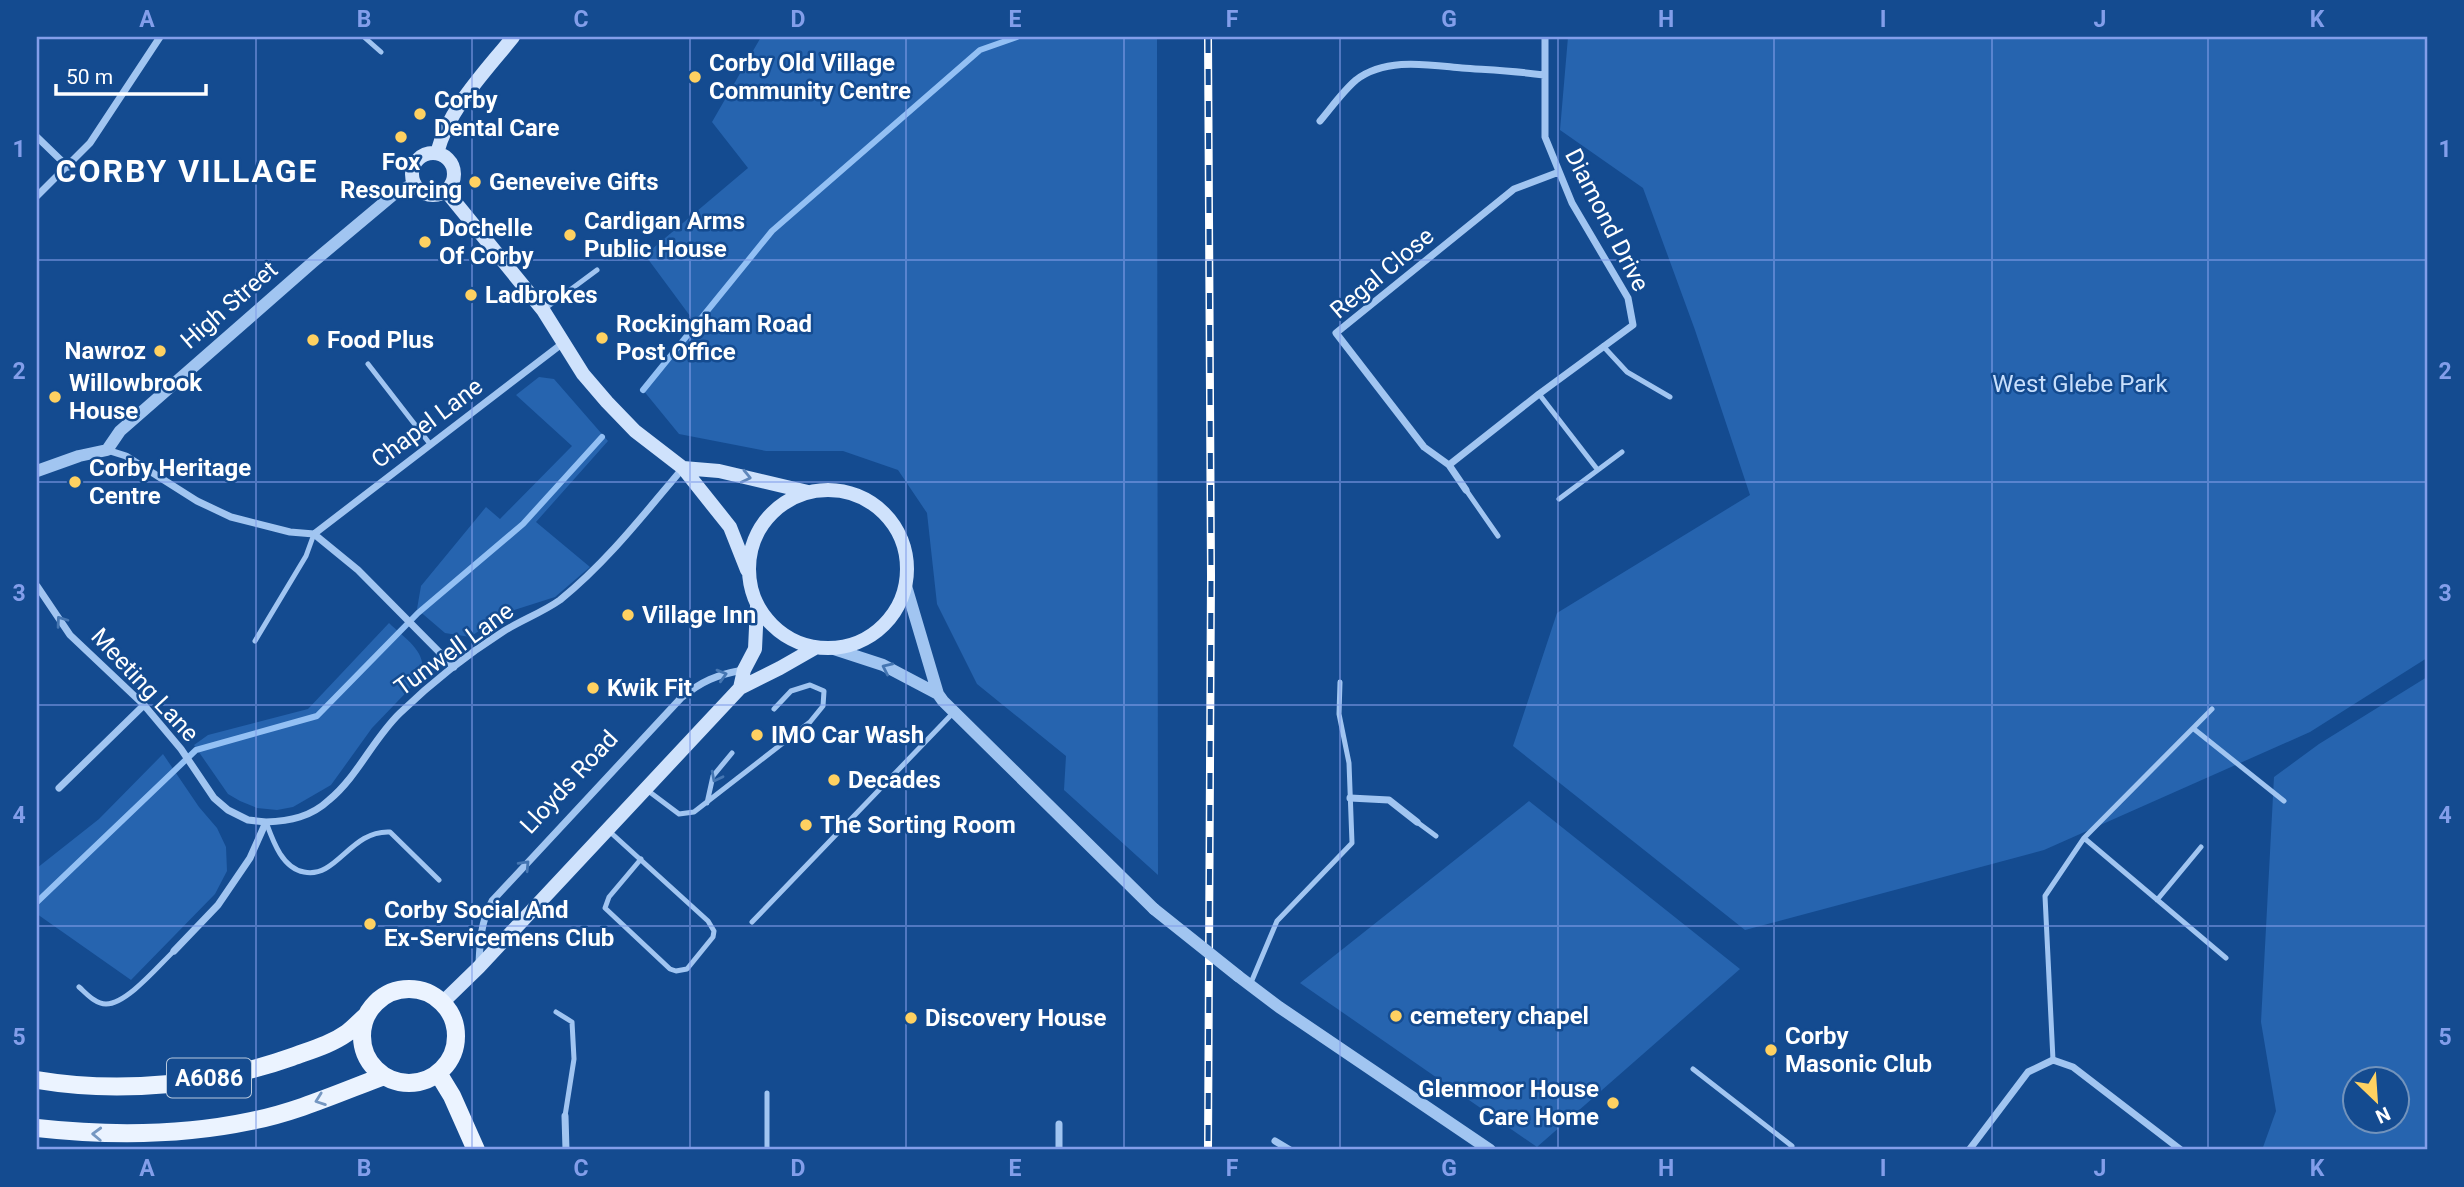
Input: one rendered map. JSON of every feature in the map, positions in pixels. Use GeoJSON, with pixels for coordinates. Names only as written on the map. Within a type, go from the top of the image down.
{"type":"FeatureCollection","features":[{"type":"Feature","properties":{"kind":"main road"},"geometry":{"type":"LineString","coordinates":[[437,153],[442,134],[451,117],[513,37]]}},
{"type":"Feature","properties":{"kind":"main road"},"geometry":{"type":"LineString","coordinates":[[423,154],[444,155],[453,166],[454,179],[441,194],[428,195],[414,184],[411,171],[423,154]]}},
{"type":"Feature","properties":{"kind":"main road"},"geometry":{"type":"LineString","coordinates":[[446,191],[543,310],[583,374],[650,444],[683,468],[730,527],[757,606],[755,649],[744,670],[740,688]]}},
{"type":"Feature","properties":{"kind":"main road"},"geometry":{"type":"LineString","coordinates":[[683,468],[719,471],[808,492],[835,490],[861,496],[883,511],[899,533],[907,559],[906,586],[892,617],[866,639],[834,649],[815,648],[792,640],[772,626],[757,606]]}},
{"type":"Feature","properties":{"kind":"main road"},"geometry":{"type":"LineString","coordinates":[[748,574],[751,547],[763,522],[783,503],[808,492]]}},
{"type":"Feature","properties":{"kind":"main road"},"geometry":{"type":"LineString","coordinates":[[476,1150],[452,1096],[438,1073],[449,1062],[455,1047],[456,1031],[452,1015],[443,1002],[479,967],[740,688],[815,648]]}},
{"type":"Feature","properties":{"kind":"main road","name":"A6086"},"geometry":{"type":"LineString","coordinates":[[37,1080],[106,1087],[161,1084],[218,1076],[274,1063],[323,1046],[348,1033],[375,1003],[387,994],[401,989],[430,993],[443,1002]]}},
{"type":"Feature","properties":{"kind":"main road"},"geometry":{"type":"LineString","coordinates":[[367,1015],[362,1028],[362,1042],[373,1067],[384,1076]]}},
{"type":"Feature","properties":{"kind":"main road","name":"A6086"},"geometry":{"type":"LineString","coordinates":[[37,1128],[140,1135],[196,1131],[254,1121],[384,1076],[397,1082],[411,1083],[438,1073]]}},
{"type":"Feature","properties":{"kind":"street"},"geometry":{"type":"LineString","coordinates":[[37,196],[90,143],[160,37]]}},
{"type":"Feature","properties":{"kind":"street"},"geometry":{"type":"LineString","coordinates":[[1320,121],[1357,80],[1378,70],[1403,64],[1494,68],[1544,75],[1545,38]]}},
{"type":"Feature","properties":{"kind":"street","name":"Diamond Drive"},"geometry":{"type":"LineString","coordinates":[[1544,75],[1545,137],[1572,203],[1628,299],[1633,325],[1603,346]]}},
{"type":"Feature","properties":{"kind":"street"},"geometry":{"type":"LineString","coordinates":[[37,137],[68,167]]}},
{"type":"Feature","properties":{"kind":"street","name":"Regal Close"},"geometry":{"type":"LineString","coordinates":[[1466,490],[1449,465],[1424,447],[1336,333],[1514,189],[1559,172]]}},
{"type":"Feature","properties":{"kind":"street","name":"High Street"},"geometry":{"type":"LineString","coordinates":[[107,450],[120,431],[313,262],[393,195],[414,184]]}},
{"type":"Feature","properties":{"kind":"street","name":"Chapel Lane"},"geometry":{"type":"LineString","coordinates":[[314,534],[563,343]]}},
{"type":"Feature","properties":{"kind":"street"},"geometry":{"type":"LineString","coordinates":[[1449,465],[1603,346]]}},
{"type":"Feature","properties":{"kind":"street"},"geometry":{"type":"LineString","coordinates":[[37,471],[79,456],[107,450],[126,456],[197,501],[231,517],[290,532],[314,534],[358,570],[454,667]]}},
{"type":"Feature","properties":{"kind":"street","name":"Tunwell Lane"},"geometry":{"type":"LineString","coordinates":[[266,822],[307,816],[329,801],[398,715],[454,667],[503,632],[558,601],[607,558],[683,468]]}},
{"type":"Feature","properties":{"kind":"street","name":"Meeting Lane"},"geometry":{"type":"LineString","coordinates":[[37,586],[71,635],[144,705],[181,749],[214,797],[228,810],[248,820],[266,822]]}},
{"type":"Feature","properties":{"kind":"street"},"geometry":{"type":"LineString","coordinates":[[906,586],[938,694],[953,713],[1154,909],[1250,985],[1490,1150]]}},
{"type":"Feature","properties":{"kind":"street"},"geometry":{"type":"LineString","coordinates":[[834,649],[883,665],[938,694]]}},
{"type":"Feature","properties":{"kind":"street","name":"Lloyds Road"},"geometry":{"type":"LineString","coordinates":[[479,967],[480,933],[492,901],[681,698],[700,682],[744,670]]}},
{"type":"Feature","properties":{"kind":"street"},"geometry":{"type":"LineString","coordinates":[[59,788],[144,705]]}},
{"type":"Feature","properties":{"kind":"street"},"geometry":{"type":"LineString","coordinates":[[1350,798],[1389,800],[1417,822]]}},
{"type":"Feature","properties":{"kind":"street"},"geometry":{"type":"LineString","coordinates":[[174,951],[218,905],[250,858],[266,822]]}},
{"type":"Feature","properties":{"kind":"street"},"geometry":{"type":"LineString","coordinates":[[1969,1150],[2028,1072],[2053,1060],[2073,1068],[2181,1150]]}},
{"type":"Feature","properties":{"kind":"street"},"geometry":{"type":"LineString","coordinates":[[565,1116],[565,1150]]}},
{"type":"Feature","properties":{"kind":"street"},"geometry":{"type":"LineString","coordinates":[[1059,1124],[1059,1150]]}},
{"type":"Feature","properties":{"kind":"street"},"geometry":{"type":"LineString","coordinates":[[1275,1141],[1290,1150]]}},
{"type":"Feature","properties":{"kind":"lane"},"geometry":{"type":"LineString","coordinates":[[364,37],[381,52]]}},
{"type":"Feature","properties":{"kind":"lane"},"geometry":{"type":"LineString","coordinates":[[543,310],[597,270]]}},
{"type":"Feature","properties":{"kind":"lane"},"geometry":{"type":"LineString","coordinates":[[1603,346],[1627,372],[1670,397]]}},
{"type":"Feature","properties":{"kind":"lane"},"geometry":{"type":"LineString","coordinates":[[368,364],[429,444]]}},
{"type":"Feature","properties":{"kind":"lane"},"geometry":{"type":"LineString","coordinates":[[1539,394],[1597,469]]}},
{"type":"Feature","properties":{"kind":"lane"},"geometry":{"type":"LineString","coordinates":[[1559,499],[1622,452]]}},
{"type":"Feature","properties":{"kind":"lane"},"geometry":{"type":"LineString","coordinates":[[1466,490],[1498,536]]}},
{"type":"Feature","properties":{"kind":"lane"},"geometry":{"type":"LineString","coordinates":[[256,641],[306,556],[314,534]]}},
{"type":"Feature","properties":{"kind":"lane"},"geometry":{"type":"LineString","coordinates":[[1250,985],[1277,921],[1352,843],[1349,763],[1339,714],[1340,682]]}},
{"type":"Feature","properties":{"kind":"lane"},"geometry":{"type":"LineString","coordinates":[[645,788],[679,814],[694,812],[810,722],[823,706],[824,691],[810,685],[791,691],[774,709]]}},
{"type":"Feature","properties":{"kind":"lane"},"geometry":{"type":"LineString","coordinates":[[2053,1060],[2045,895],[2084,838],[2212,709]]}},
{"type":"Feature","properties":{"kind":"lane"},"geometry":{"type":"LineString","coordinates":[[752,922],[953,713]]}},
{"type":"Feature","properties":{"kind":"lane"},"geometry":{"type":"LineString","coordinates":[[2194,729],[2284,801]]}},
{"type":"Feature","properties":{"kind":"lane"},"geometry":{"type":"LineString","coordinates":[[707,803],[713,776],[732,753]]}},
{"type":"Feature","properties":{"kind":"lane"},"geometry":{"type":"LineString","coordinates":[[266,822],[275,846],[289,866],[298,871],[309,874],[322,872],[350,847],[378,832],[390,832],[439,880]]}},
{"type":"Feature","properties":{"kind":"lane"},"geometry":{"type":"LineString","coordinates":[[1417,822],[1436,836]]}},
{"type":"Feature","properties":{"kind":"lane"},"geometry":{"type":"LineString","coordinates":[[607,829],[641,859],[712,926],[713,937],[687,969],[670,969],[605,908],[609,897],[641,859]]}},
{"type":"Feature","properties":{"kind":"lane"},"geometry":{"type":"LineString","coordinates":[[2084,838],[2226,958]]}},
{"type":"Feature","properties":{"kind":"lane"},"geometry":{"type":"LineString","coordinates":[[2157,900],[2201,847]]}},
{"type":"Feature","properties":{"kind":"lane"},"geometry":{"type":"LineString","coordinates":[[79,987],[93,1000],[104,1004],[119,1001],[174,951]]}},
{"type":"Feature","properties":{"kind":"lane"},"geometry":{"type":"LineString","coordinates":[[556,1012],[572,1022],[574,1059],[565,1116]]}},
{"type":"Feature","properties":{"kind":"lane"},"geometry":{"type":"LineString","coordinates":[[1693,1069],[1792,1146],[1789,1150]]}},
{"type":"Feature","properties":{"kind":"lane"},"geometry":{"type":"LineString","coordinates":[[767,1093],[767,1150]]}},
{"type":"Feature","properties":{"kind":"green space"},"geometry":{"type":"Polygon","coordinates":[[[761,37],[1157,37],[1158,875],[1064,790],[1066,756],[977,684],[937,604],[927,513],[898,470],[843,451],[766,451],[679,434],[643,390],[696,324],[645,255],[748,168],[712,122],[761,37]]]}},
{"type":"Feature","properties":{"kind":"green space","name":"West Glebe Park"},"geometry":{"type":"Polygon","coordinates":[[[1568,37],[2427,37],[2427,658],[2310,732],[2044,850],[1745,930],[1513,746],[1557,613],[1750,495],[1695,330],[1643,188],[1560,130],[1568,37]]]}},
{"type":"Feature","properties":{"kind":"green space"},"geometry":{"type":"Polygon","coordinates":[[[539,377],[554,379],[608,441],[536,522],[590,567],[555,597],[505,613],[470,637],[445,633],[417,609],[421,586],[486,507],[500,519],[572,446],[516,395],[539,377]]]}},
{"type":"Feature","properties":{"kind":"green space"},"geometry":{"type":"Polygon","coordinates":[[[389,623],[409,641],[419,655],[422,670],[419,679],[372,728],[331,785],[293,807],[277,810],[257,808],[228,794],[194,745],[208,735],[308,709],[389,623]]]}},
{"type":"Feature","properties":{"kind":"green space"},"geometry":{"type":"Polygon","coordinates":[[[2427,677],[2427,1150],[2262,1150],[2276,1111],[2261,1022],[2274,777],[2319,744],[2427,677]]]}},
{"type":"Feature","properties":{"kind":"green space"},"geometry":{"type":"Polygon","coordinates":[[[163,754],[199,807],[217,828],[226,847],[227,871],[215,894],[131,980],[37,914],[37,868],[99,819],[163,754]]]}},
{"type":"Feature","properties":{"kind":"green space"},"geometry":{"type":"Polygon","coordinates":[[[1529,801],[1740,969],[1537,1147],[1300,983],[1529,801]]]}},
{"type":"Feature","properties":{"kind":"waterway"},"geometry":{"type":"LineString","coordinates":[[643,390],[772,231],[980,50],[1017,37]]}},
{"type":"Feature","properties":{"kind":"waterway"},"geometry":{"type":"LineString","coordinates":[[37,902],[196,750],[317,716],[418,613],[523,524],[602,437]]}},
{"type":"Feature","properties":{"kind":"railway"},"geometry":{"type":"LineString","coordinates":[[1208,37],[1211,576],[1208,1150]]}},
{"type":"Feature","properties":{"kind":"place","name":"Corby Old Village Community Centre"},"geometry":{"type":"Point","coordinates":[695,77]}},
{"type":"Feature","properties":{"kind":"place","name":"Corby Dental Care"},"geometry":{"type":"Point","coordinates":[420,114]}},
{"type":"Feature","properties":{"kind":"place","name":"Fox Resourcing"},"geometry":{"type":"Point","coordinates":[401,137]}},
{"type":"Feature","properties":{"kind":"place","name":"Geneveive Gifts"},"geometry":{"type":"Point","coordinates":[475,182]}},
{"type":"Feature","properties":{"kind":"place","name":"Cardigan Arms Public House"},"geometry":{"type":"Point","coordinates":[570,235]}},
{"type":"Feature","properties":{"kind":"place","name":"Dochelle Of Corby"},"geometry":{"type":"Point","coordinates":[425,242]}},
{"type":"Feature","properties":{"kind":"place","name":"Ladbrokes"},"geometry":{"type":"Point","coordinates":[471,295]}},
{"type":"Feature","properties":{"kind":"place","name":"Rockingham Road Post Office"},"geometry":{"type":"Point","coordinates":[602,338]}},
{"type":"Feature","properties":{"kind":"place","name":"Food Plus"},"geometry":{"type":"Point","coordinates":[313,340]}},
{"type":"Feature","properties":{"kind":"place","name":"Nawroz"},"geometry":{"type":"Point","coordinates":[160,351]}},
{"type":"Feature","properties":{"kind":"place","name":"Willowbrook House"},"geometry":{"type":"Point","coordinates":[55,397]}},
{"type":"Feature","properties":{"kind":"place","name":"Corby Heritage Centre"},"geometry":{"type":"Point","coordinates":[75,482]}},
{"type":"Feature","properties":{"kind":"place","name":"Village Inn"},"geometry":{"type":"Point","coordinates":[628,615]}},
{"type":"Feature","properties":{"kind":"place","name":"Kwik Fit"},"geometry":{"type":"Point","coordinates":[593,688]}},
{"type":"Feature","properties":{"kind":"place","name":"IMO Car Wash"},"geometry":{"type":"Point","coordinates":[757,735]}},
{"type":"Feature","properties":{"kind":"place","name":"Decades"},"geometry":{"type":"Point","coordinates":[834,780]}},
{"type":"Feature","properties":{"kind":"place","name":"The Sorting Room"},"geometry":{"type":"Point","coordinates":[806,825]}},
{"type":"Feature","properties":{"kind":"place","name":"Corby Social And Ex-Servicemens Club"},"geometry":{"type":"Point","coordinates":[370,924]}},
{"type":"Feature","properties":{"kind":"place","name":"cemetery chapel"},"geometry":{"type":"Point","coordinates":[1396,1016]}},
{"type":"Feature","properties":{"kind":"place","name":"Discovery House"},"geometry":{"type":"Point","coordinates":[911,1018]}},
{"type":"Feature","properties":{"kind":"place","name":"Corby Masonic Club"},"geometry":{"type":"Point","coordinates":[1771,1050]}},
{"type":"Feature","properties":{"kind":"place","name":"Glenmoor House Care Home"},"geometry":{"type":"Point","coordinates":[1613,1103]}},
{"type":"Feature","properties":{"kind":"district","name":"CORBY VILLAGE"},"geometry":{"type":"Point","coordinates":[187,171]}}]}
